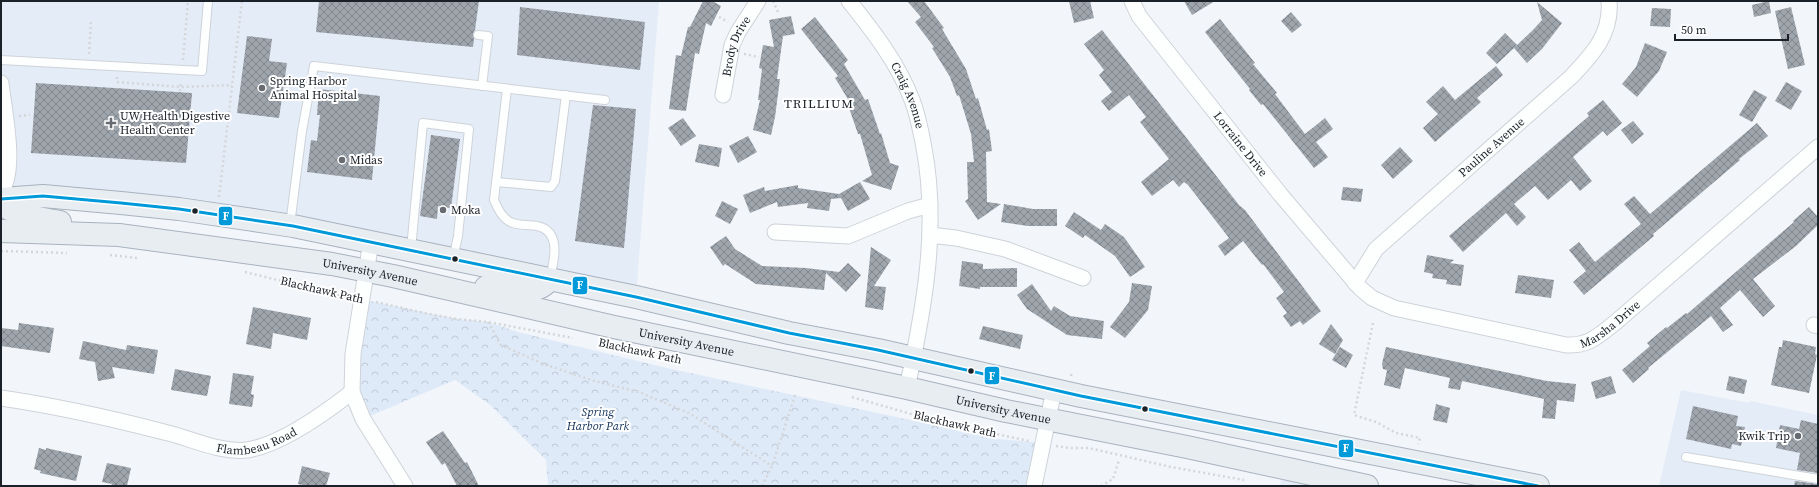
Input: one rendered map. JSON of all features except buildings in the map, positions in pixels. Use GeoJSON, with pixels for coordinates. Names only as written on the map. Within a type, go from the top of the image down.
{"type":"FeatureCollection","features":[{"type":"Feature","properties":{"kind":"main road"},"geometry":{"type":"LineString","coordinates":[[1,199],[43,196],[150,206],[290,226],[644,299],[789,333],[914,358],[1054,390],[1538,486]]}},
{"type":"Feature","properties":{"kind":"main road"},"geometry":{"type":"LineString","coordinates":[[1,203],[8,209],[30,216],[118,236]]}},
{"type":"Feature","properties":{"kind":"main road"},"geometry":{"type":"LineString","coordinates":[[191,244],[192,237],[200,228],[214,223],[244,229],[275,229],[290,226]]}},
{"type":"Feature","properties":{"kind":"main road","name":"University Avenue"},"geometry":{"type":"LineString","coordinates":[[1,231],[118,236],[191,244],[365,270],[614,327],[907,388],[1048,420],[1187,447],[1367,486]]}},
{"type":"Feature","properties":{"kind":"main road"},"geometry":{"type":"LineString","coordinates":[[431,286],[473,286],[531,290],[542,287],[549,280]]}},
{"type":"Feature","properties":{"kind":"street","name":"Brody Drive"},"geometry":{"type":"LineString","coordinates":[[723,95],[732,45],[738,32],[758,1]]}},
{"type":"Feature","properties":{"kind":"street","name":"Craig Avenue"},"geometry":{"type":"LineString","coordinates":[[848,1],[870,27],[897,68],[913,101],[928,168],[930,235],[926,286],[914,358],[907,388]]}},
{"type":"Feature","properties":{"kind":"street","name":"Lorraine Drive"},"geometry":{"type":"LineString","coordinates":[[1132,1],[1139,16],[1270,182],[1356,283]]}},
{"type":"Feature","properties":{"kind":"street","name":"Pauline Avenue"},"geometry":{"type":"LineString","coordinates":[[1356,283],[1376,249],[1571,77],[1590,58],[1603,40],[1609,17],[1609,1]]}},
{"type":"Feature","properties":{"kind":"street"},"geometry":{"type":"LineString","coordinates":[[1,83],[6,125],[8,172],[6,183],[1,192]]}},
{"type":"Feature","properties":{"kind":"street","name":"Marsha Drive"},"geometry":{"type":"LineString","coordinates":[[1356,283],[1372,298],[1394,308],[1566,345],[1585,344],[1616,322],[1818,147]]}},
{"type":"Feature","properties":{"kind":"street"},"geometry":{"type":"LineString","coordinates":[[775,232],[848,236],[908,211],[930,204]]}},
{"type":"Feature","properties":{"kind":"street"},"geometry":{"type":"LineString","coordinates":[[930,235],[956,238],[1005,249],[1083,278]]}},
{"type":"Feature","properties":{"kind":"street"},"geometry":{"type":"LineString","coordinates":[[371,242],[360,299],[353,354],[352,392],[363,419],[405,486]]}},
{"type":"Feature","properties":{"kind":"street"},"geometry":{"type":"LineString","coordinates":[[1034,486],[1054,390]]}},
{"type":"Feature","properties":{"kind":"street","name":"Flambeau Road"},"geometry":{"type":"LineString","coordinates":[[1,398],[82,412],[175,434],[222,449],[246,450],[265,446],[282,439],[352,392]]}},
{"type":"Feature","properties":{"kind":"lane"},"geometry":{"type":"LineString","coordinates":[[1,60],[202,71],[208,1]]}},
{"type":"Feature","properties":{"kind":"lane"},"geometry":{"type":"LineString","coordinates":[[478,35],[488,36],[482,86]]}},
{"type":"Feature","properties":{"kind":"lane"},"geometry":{"type":"LineString","coordinates":[[290,226],[302,131],[314,66],[605,100]]}},
{"type":"Feature","properties":{"kind":"lane"},"geometry":{"type":"LineString","coordinates":[[508,89],[494,200],[499,212],[512,223],[538,226],[546,229],[552,236],[555,246],[554,260],[549,280]]}},
{"type":"Feature","properties":{"kind":"lane"},"geometry":{"type":"LineString","coordinates":[[496,182],[551,187],[555,182],[566,95]]}},
{"type":"Feature","properties":{"kind":"lane"},"geometry":{"type":"LineString","coordinates":[[411,251],[423,123],[469,129],[458,236],[453,259]]}},
{"type":"Feature","properties":{"kind":"lane"},"geometry":{"type":"LineString","coordinates":[[1686,457],[1818,479]]}},
{"type":"Feature","properties":{"kind":"path"},"geometry":{"type":"LineString","coordinates":[[180,91],[188,1]]}},
{"type":"Feature","properties":{"kind":"path"},"geometry":{"type":"LineString","coordinates":[[214,214],[220,194],[242,1]]}},
{"type":"Feature","properties":{"kind":"path"},"geometry":{"type":"LineString","coordinates":[[773,1],[779,14]]}},
{"type":"Feature","properties":{"kind":"path"},"geometry":{"type":"LineString","coordinates":[[719,17],[729,22]]}},
{"type":"Feature","properties":{"kind":"path"},"geometry":{"type":"LineString","coordinates":[[88,65],[91,20]]}},
{"type":"Feature","properties":{"kind":"path"},"geometry":{"type":"LineString","coordinates":[[742,54],[759,57]]}},
{"type":"Feature","properties":{"kind":"path"},"geometry":{"type":"LineString","coordinates":[[118,67],[116,82],[181,87],[232,85]]}},
{"type":"Feature","properties":{"kind":"path"},"geometry":{"type":"LineString","coordinates":[[18,116],[30,115]]}},
{"type":"Feature","properties":{"kind":"path"},"geometry":{"type":"LineString","coordinates":[[1,251],[71,253]]}},
{"type":"Feature","properties":{"kind":"path"},"geometry":{"type":"LineString","coordinates":[[102,254],[140,258]]}},
{"type":"Feature","properties":{"kind":"path","name":"Blackhawk Path"},"geometry":{"type":"LineString","coordinates":[[239,271],[306,286],[335,295],[457,319],[488,322],[579,339]]}},
{"type":"Feature","properties":{"kind":"path"},"geometry":{"type":"LineString","coordinates":[[488,322],[501,345],[540,364],[591,380],[639,392],[689,413],[772,466]]}},
{"type":"Feature","properties":{"kind":"path"},"geometry":{"type":"LineString","coordinates":[[1373,323],[1354,415],[1376,422],[1396,433],[1420,438],[1418,444]]}},
{"type":"Feature","properties":{"kind":"path"},"geometry":{"type":"LineString","coordinates":[[762,486],[772,466],[795,395]]}},
{"type":"Feature","properties":{"kind":"path","name":"Blackhawk Path"},"geometry":{"type":"LineString","coordinates":[[851,397],[932,420],[1043,444],[1070,448],[1089,448],[1171,467],[1251,481]]}},
{"type":"Feature","properties":{"kind":"path"},"geometry":{"type":"LineString","coordinates":[[1101,486],[1113,478],[1119,460]]}},
{"type":"Feature","properties":{"kind":"shaded area"},"geometry":{"type":"Polygon","coordinates":[[[1,1],[659,1],[636,297],[371,242],[1,199],[1,1]]]}},
{"type":"Feature","properties":{"kind":"shaded area"},"geometry":{"type":"Polygon","coordinates":[[[1681,390],[1749,403],[1750,401],[1818,415],[1818,486],[1659,486],[1681,390]]]}},
{"type":"Feature","properties":{"kind":"shaded area"},"geometry":{"type":"Polygon","coordinates":[[[1281,479],[1317,486],[1280,486],[1281,479]]]}},
{"type":"Feature","properties":{"kind":"green space","name":"Spring Harbor Park"},"geometry":{"type":"Polygon","coordinates":[[[361,299],[457,319],[488,322],[518,332],[667,368],[999,439],[1043,443],[1034,486],[548,486],[546,460],[490,405],[455,380],[363,419],[352,375],[361,299]]]}},
{"type":"Feature","properties":{"kind":"transit line","name":"F"},"geometry":{"type":"LineString","coordinates":[[1,199],[43,196],[121,203],[179,209],[293,226],[636,297],[789,333],[878,350],[1081,396],[1538,486]]}},
{"type":"Feature","properties":{"kind":"place","name":"Spring Harbor Animal Hospital"},"geometry":{"type":"Point","coordinates":[262,88]}},
{"type":"Feature","properties":{"kind":"place","name":"UW Health Digestive Health Center"},"geometry":{"type":"Point","coordinates":[111,123]}},
{"type":"Feature","properties":{"kind":"place","name":"Midas"},"geometry":{"type":"Point","coordinates":[342,160]}},
{"type":"Feature","properties":{"kind":"place","name":"Moka"},"geometry":{"type":"Point","coordinates":[443,210]}},
{"type":"Feature","properties":{"kind":"place","name":"Kwik Trip"},"geometry":{"type":"Point","coordinates":[1798,436]}},
{"type":"Feature","properties":{"kind":"district","name":"TRILLIUM"},"geometry":{"type":"Point","coordinates":[819,103]}}]}
